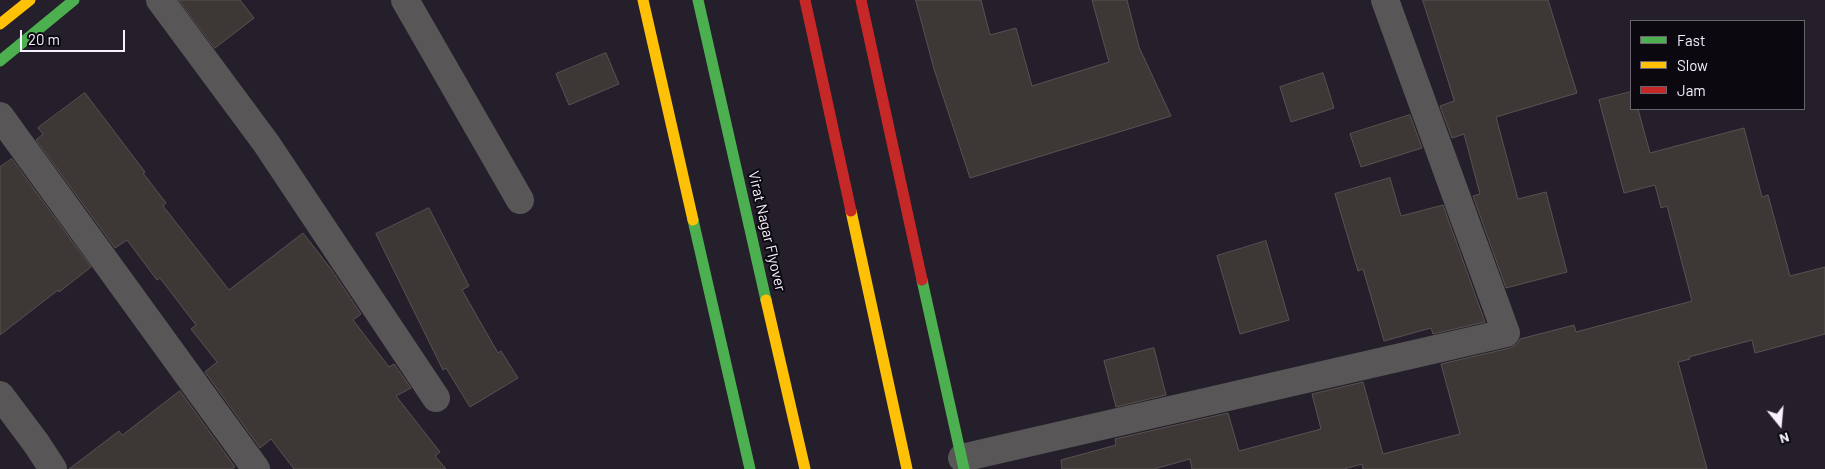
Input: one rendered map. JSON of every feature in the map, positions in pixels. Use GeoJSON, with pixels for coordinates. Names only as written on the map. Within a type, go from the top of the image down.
{"type":"FeatureCollection","features":[{"type":"Feature","properties":{"kind":"main road"},"geometry":{"type":"LineString","coordinates":[[0,24],[30,0]]}},
{"type":"Feature","properties":{"kind":"main road"},"geometry":{"type":"LineString","coordinates":[[0,62],[74,0]]}},
{"type":"Feature","properties":{"kind":"main road"},"geometry":{"type":"LineString","coordinates":[[643,0],[750,469]]}},
{"type":"Feature","properties":{"kind":"main road","name":"Virat Nagar Flyover"},"geometry":{"type":"LineString","coordinates":[[698,0],[805,469]]}},
{"type":"Feature","properties":{"kind":"main road"},"geometry":{"type":"LineString","coordinates":[[805,0],[907,469]]}},
{"type":"Feature","properties":{"kind":"main road"},"geometry":{"type":"LineString","coordinates":[[861,0],[963,463]]}},
{"type":"Feature","properties":{"kind":"street"},"geometry":{"type":"LineString","coordinates":[[160,0],[266,143],[436,398]]}},
{"type":"Feature","properties":{"kind":"street"},"geometry":{"type":"LineString","coordinates":[[405,0],[520,200]]}},
{"type":"Feature","properties":{"kind":"street"},"geometry":{"type":"LineString","coordinates":[[963,463],[1506,333],[1385,0]]}},
{"type":"Feature","properties":{"kind":"street"},"geometry":{"type":"LineString","coordinates":[[0,116],[256,469]]}},
{"type":"Feature","properties":{"kind":"street"},"geometry":{"type":"LineString","coordinates":[[0,395],[53,469]]}},
{"type":"Feature","properties":{"kind":"building"},"geometry":{"type":"Polygon","coordinates":[[[179,0],[240,0],[254,18],[215,48],[179,0]]]}},
{"type":"Feature","properties":{"kind":"building"},"geometry":{"type":"Polygon","coordinates":[[[916,0],[981,0],[990,35],[1016,28],[1032,86],[1109,62],[1092,0],[1127,0],[1139,47],[1171,116],[970,178],[934,69],[916,0]]]}},
{"type":"Feature","properties":{"kind":"building"},"geometry":{"type":"Polygon","coordinates":[[[1423,0],[1548,0],[1577,93],[1496,117],[1518,199],[1546,192],[1567,272],[1506,288],[1473,196],[1480,194],[1464,134],[1452,138],[1440,106],[1454,101],[1423,0]]]}},
{"type":"Feature","properties":{"kind":"building"},"geometry":{"type":"Polygon","coordinates":[[[606,53],[619,84],[569,105],[556,74],[606,53]]]}},
{"type":"Feature","properties":{"kind":"building"},"geometry":{"type":"Polygon","coordinates":[[[1323,73],[1334,108],[1291,122],[1280,87],[1323,73]]]}},
{"type":"Feature","properties":{"kind":"building"},"geometry":{"type":"Polygon","coordinates":[[[1630,92],[1630,110],[1638,110],[1650,153],[1744,128],[1762,197],[1768,195],[1790,276],[1825,267],[1825,334],[1755,353],[1752,340],[1689,357],[1690,359],[1678,362],[1707,469],[1363,469],[1362,464],[1344,469],[1192,469],[1190,459],[1154,469],[1062,469],[1061,460],[1116,445],[1115,439],[1228,413],[1239,451],[1321,429],[1312,394],[1363,382],[1383,454],[1460,434],[1441,364],[1510,348],[1517,344],[1520,339],[1574,325],[1576,332],[1692,301],[1667,206],[1661,208],[1655,185],[1624,193],[1599,100],[1630,92]]]}},
{"type":"Feature","properties":{"kind":"building"},"geometry":{"type":"Polygon","coordinates":[[[85,93],[145,172],[143,173],[166,203],[163,206],[229,290],[303,233],[331,269],[361,314],[353,320],[389,367],[394,364],[411,388],[396,396],[440,452],[435,456],[446,469],[294,469],[271,439],[260,448],[205,372],[217,362],[191,329],[196,325],[160,278],[157,280],[127,240],[115,248],[36,140],[43,134],[38,128],[85,93]]]}},
{"type":"Feature","properties":{"kind":"building"},"geometry":{"type":"Polygon","coordinates":[[[1410,115],[1422,148],[1361,167],[1350,134],[1410,115]]]}},
{"type":"Feature","properties":{"kind":"building"},"geometry":{"type":"Polygon","coordinates":[[[12,159],[91,267],[0,335],[0,167],[12,159]]]}},
{"type":"Feature","properties":{"kind":"building"},"geometry":{"type":"Polygon","coordinates":[[[1390,178],[1401,216],[1443,205],[1485,322],[1433,334],[1431,328],[1384,341],[1363,269],[1358,271],[1335,194],[1390,178]]]}},
{"type":"Feature","properties":{"kind":"building"},"geometry":{"type":"Polygon","coordinates":[[[429,208],[469,286],[462,290],[498,353],[501,351],[518,378],[470,407],[446,368],[443,370],[376,234],[429,208]]]}},
{"type":"Feature","properties":{"kind":"building"},"geometry":{"type":"Polygon","coordinates":[[[1266,241],[1289,320],[1240,334],[1217,256],[1266,241]]]}},
{"type":"Feature","properties":{"kind":"building"},"geometry":{"type":"Polygon","coordinates":[[[1154,348],[1166,395],[1116,407],[1104,361],[1154,348]]]}},
{"type":"Feature","properties":{"kind":"building"},"geometry":{"type":"Polygon","coordinates":[[[180,391],[235,467],[232,469],[69,469],[119,431],[122,435],[180,391]]]}},
{"type":"Feature","properties":{"kind":"traffic: fast"},"geometry":{"type":"LineString","coordinates":[[0,61],[74,0]]}},
{"type":"Feature","properties":{"kind":"traffic: fast"},"geometry":{"type":"LineString","coordinates":[[698,0],[766,300]]}},
{"type":"Feature","properties":{"kind":"traffic: fast"},"geometry":{"type":"LineString","coordinates":[[693,220],[750,469]]}},
{"type":"Feature","properties":{"kind":"traffic: fast"},"geometry":{"type":"LineString","coordinates":[[922,280],[964,469]]}},
{"type":"Feature","properties":{"kind":"traffic: slow"},"geometry":{"type":"LineString","coordinates":[[0,24],[30,0]]}},
{"type":"Feature","properties":{"kind":"traffic: slow"},"geometry":{"type":"LineString","coordinates":[[643,0],[693,220]]}},
{"type":"Feature","properties":{"kind":"traffic: slow"},"geometry":{"type":"LineString","coordinates":[[851,211],[907,469]]}},
{"type":"Feature","properties":{"kind":"traffic: slow"},"geometry":{"type":"LineString","coordinates":[[766,300],[805,469]]}},
{"type":"Feature","properties":{"kind":"traffic: jam"},"geometry":{"type":"LineString","coordinates":[[805,0],[851,211]]}},
{"type":"Feature","properties":{"kind":"traffic: jam"},"geometry":{"type":"LineString","coordinates":[[861,0],[922,280]]}}]}
